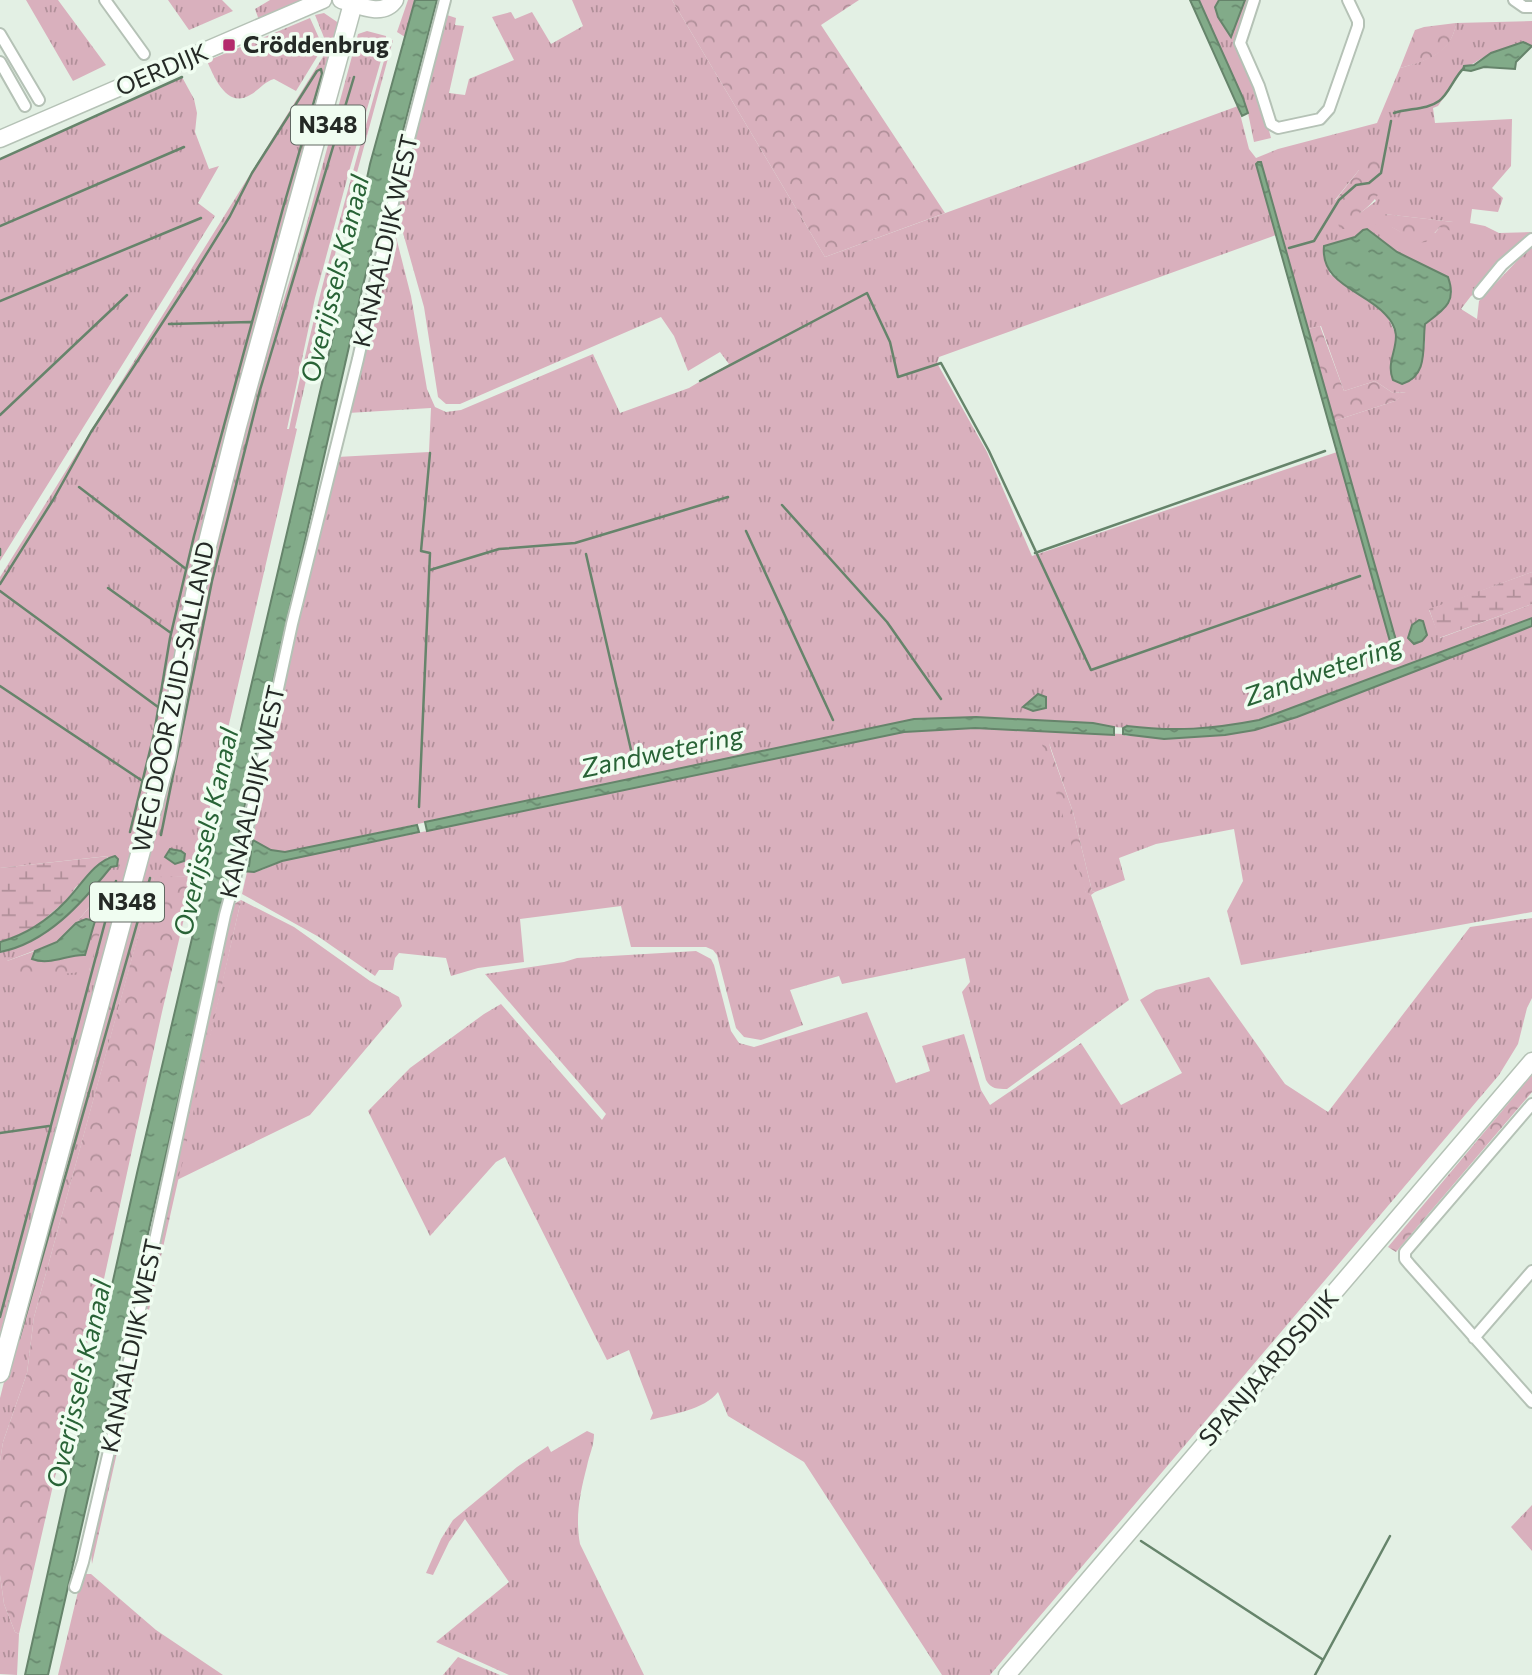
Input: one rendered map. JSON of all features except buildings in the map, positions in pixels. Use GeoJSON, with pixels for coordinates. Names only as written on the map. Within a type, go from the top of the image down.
{"type":"FeatureCollection","features":[{"type":"Feature","properties":{"kind":"main road","name":"WEG DOOR ZUID-SALLAND"},"geometry":{"type":"LineString","coordinates":[[0,1373],[166,758],[195,594],[237,426],[354,2]]}},
{"type":"Feature","properties":{"kind":"street"},"geometry":{"type":"LineString","coordinates":[[104,0],[144,54]]}},
{"type":"Feature","properties":{"kind":"street","name":"OERDIJK"},"geometry":{"type":"LineString","coordinates":[[0,139],[323,0]]}},
{"type":"Feature","properties":{"kind":"street"},"geometry":{"type":"LineString","coordinates":[[354,2],[381,10],[395,0]]}},
{"type":"Feature","properties":{"kind":"street","name":"KANAALDIJK WEST"},"geometry":{"type":"LineString","coordinates":[[75,1587],[117,1421],[225,915],[243,847],[292,624],[358,359],[397,186],[445,0]]}},
{"type":"Feature","properties":{"kind":"street"},"geometry":{"type":"LineString","coordinates":[[1254,0],[1240,43],[1259,86],[1271,124],[1278,128],[1320,119],[1329,108],[1358,26],[1349,0]]}},
{"type":"Feature","properties":{"kind":"street"},"geometry":{"type":"LineString","coordinates":[[1514,0],[1521,6],[1530,7]]}},
{"type":"Feature","properties":{"kind":"street"},"geometry":{"type":"LineString","coordinates":[[0,34],[39,100]]}},
{"type":"Feature","properties":{"kind":"street"},"geometry":{"type":"LineString","coordinates":[[0,62],[25,106]]}},
{"type":"Feature","properties":{"kind":"street"},"geometry":{"type":"LineString","coordinates":[[1479,293],[1502,265],[1532,239]]}},
{"type":"Feature","properties":{"kind":"street","name":"SPANJAARDSDIJK"},"geometry":{"type":"LineString","coordinates":[[1007,1675],[1532,1061]]}},
{"type":"Feature","properties":{"kind":"street"},"geometry":{"type":"LineString","coordinates":[[1532,1104],[1405,1252],[1405,1258],[1532,1402]]}},
{"type":"Feature","properties":{"kind":"street"},"geometry":{"type":"LineString","coordinates":[[1522,1116],[1532,1125]]}},
{"type":"Feature","properties":{"kind":"street"},"geometry":{"type":"LineString","coordinates":[[1474,1338],[1532,1271]]}},
{"type":"Feature","properties":{"kind":"green space"},"geometry":{"type":"Polygon","coordinates":[[[26,0],[58,0],[106,65],[73,81],[26,0]]]}},
{"type":"Feature","properties":{"kind":"green space"},"geometry":{"type":"Polygon","coordinates":[[[168,0],[222,0],[233,11],[189,30],[168,0]]]}},
{"type":"Feature","properties":{"kind":"green space"},"geometry":{"type":"Polygon","coordinates":[[[270,0],[312,0],[260,23],[255,9],[270,0]]]}},
{"type":"Feature","properties":{"kind":"green space"},"geometry":{"type":"Polygon","coordinates":[[[408,0],[415,0],[405,37],[397,32],[408,0]]]}},
{"type":"Feature","properties":{"kind":"green space"},"geometry":{"type":"Polygon","coordinates":[[[572,0],[672,0],[825,257],[1238,106],[1249,149],[1256,158],[1278,149],[1377,123],[1400,68],[1428,59],[1443,49],[1449,42],[1456,23],[1532,21],[1532,46],[1508,47],[1465,66],[1438,106],[1433,108],[1435,123],[1512,119],[1511,166],[1492,188],[1503,198],[1498,212],[1472,209],[1470,223],[1499,233],[1532,232],[1532,236],[1461,309],[1477,319],[1479,301],[1532,245],[1532,572],[1429,610],[1440,638],[1532,604],[1532,618],[1300,706],[1259,720],[1224,727],[1172,731],[1093,723],[976,717],[914,719],[285,852],[271,850],[253,840],[248,843],[337,457],[429,452],[431,408],[348,413],[390,232],[395,233],[411,296],[427,389],[435,407],[446,412],[461,410],[593,354],[620,413],[689,388],[729,364],[720,352],[688,371],[674,336],[661,317],[460,404],[446,404],[438,397],[424,307],[396,208],[444,14],[456,18],[455,25],[464,26],[449,93],[465,95],[469,79],[514,60],[492,17],[511,12],[515,19],[532,12],[551,44],[583,26],[572,0]],[[1261,162],[1256,164],[1276,235],[939,357],[937,363],[987,452],[1032,556],[1337,452],[1394,652],[1334,421],[1395,401],[1406,392],[1393,393],[1375,381],[1344,391],[1321,326],[1308,329],[1261,162]],[[1359,170],[1335,200],[1360,213],[1376,201],[1359,170]],[[1384,206],[1376,225],[1388,225],[1405,234],[1435,233],[1440,227],[1453,222],[1384,214],[1384,206]],[[1367,229],[1355,237],[1325,246],[1330,274],[1387,315],[1397,337],[1391,365],[1422,361],[1425,324],[1443,309],[1450,299],[1451,285],[1448,277],[1396,252],[1367,229]]]}},
{"type":"Feature","properties":{"kind":"green space"},"geometry":{"type":"Polygon","coordinates":[[[672,0],[859,0],[821,25],[945,213],[825,257],[672,0]]]}},
{"type":"Feature","properties":{"kind":"green space"},"geometry":{"type":"Polygon","coordinates":[[[1199,0],[1250,0],[1236,43],[1259,93],[1271,138],[1254,142],[1248,113],[1199,0]]]}},
{"type":"Feature","properties":{"kind":"green space"},"geometry":{"type":"Polygon","coordinates":[[[324,13],[343,26],[163,730],[151,787],[49,1165],[0,1334],[0,952],[33,940],[63,920],[111,867],[117,866],[118,860],[115,856],[108,856],[0,868],[0,577],[326,52],[327,45],[315,15],[324,13]],[[106,887],[57,942],[7,961],[89,971],[106,887]]]}},
{"type":"Feature","properties":{"kind":"green space"},"geometry":{"type":"Polygon","coordinates":[[[310,18],[323,47],[296,91],[274,79],[250,95],[235,98],[228,95],[213,75],[207,61],[310,18]]]}},
{"type":"Feature","properties":{"kind":"green space"},"geometry":{"type":"Polygon","coordinates":[[[1456,23],[1454,34],[1443,49],[1428,59],[1400,68],[1415,30],[1456,23]]]}},
{"type":"Feature","properties":{"kind":"green space"},"geometry":{"type":"Polygon","coordinates":[[[367,31],[386,36],[386,43],[315,298],[287,429],[349,187],[389,43],[393,40],[337,246],[194,876],[154,878],[34,1317],[27,1373],[3,1442],[0,1461],[0,1398],[250,407],[302,241],[358,34],[367,31]]]}},
{"type":"Feature","properties":{"kind":"green space"},"geometry":{"type":"Polygon","coordinates":[[[182,77],[194,99],[197,113],[195,132],[209,169],[219,166],[198,203],[215,216],[0,561],[0,159],[182,77]]]}},
{"type":"Feature","properties":{"kind":"green space"},"geometry":{"type":"Polygon","coordinates":[[[1378,154],[1384,172],[1382,187],[1374,201],[1360,213],[1359,224],[1352,229],[1340,229],[1331,206],[1359,170],[1378,154]]]}},
{"type":"Feature","properties":{"kind":"green space"},"geometry":{"type":"Polygon","coordinates":[[[1384,205],[1385,214],[1453,222],[1451,231],[1440,227],[1426,242],[1414,243],[1397,230],[1376,225],[1372,221],[1374,212],[1384,205]]]}},
{"type":"Feature","properties":{"kind":"green space"},"geometry":{"type":"Polygon","coordinates":[[[1320,326],[1344,391],[1375,381],[1393,393],[1408,392],[1395,401],[1334,421],[1308,329],[1320,326]]]}},
{"type":"Feature","properties":{"kind":"green space"},"geometry":{"type":"Polygon","coordinates":[[[1532,572],[1532,604],[1439,638],[1429,609],[1532,572]]]}},
{"type":"Feature","properties":{"kind":"green space"},"geometry":{"type":"Polygon","coordinates":[[[1532,626],[1532,912],[1241,965],[1227,911],[1243,881],[1234,829],[1156,844],[1119,858],[1125,880],[1092,891],[1073,812],[1049,743],[1086,893],[1091,895],[1129,1000],[1007,1089],[995,1088],[986,1080],[962,992],[970,982],[965,958],[842,984],[839,976],[790,990],[803,1025],[761,1040],[744,1037],[736,1028],[717,955],[713,950],[706,947],[631,947],[621,906],[520,919],[524,962],[478,968],[451,976],[446,958],[399,953],[395,958],[393,970],[379,970],[375,976],[319,937],[242,894],[247,872],[262,870],[282,861],[904,732],[975,728],[1126,736],[1225,735],[1255,730],[1297,717],[1532,626]]]}},
{"type":"Feature","properties":{"kind":"green space"},"geometry":{"type":"Polygon","coordinates":[[[1041,741],[1048,742],[1073,812],[1092,891],[1095,892],[1091,895],[1086,894],[1041,741]]]}},
{"type":"Feature","properties":{"kind":"green space"},"geometry":{"type":"Polygon","coordinates":[[[109,856],[75,888],[68,899],[35,927],[15,938],[0,942],[0,868],[109,856]]]}},
{"type":"Feature","properties":{"kind":"green space"},"geometry":{"type":"Polygon","coordinates":[[[194,876],[102,1288],[76,1385],[19,1634],[15,1632],[4,1604],[0,1575],[0,1461],[3,1442],[27,1373],[34,1317],[154,877],[194,876]]]}},
{"type":"Feature","properties":{"kind":"green space"},"geometry":{"type":"Polygon","coordinates":[[[107,886],[109,899],[89,971],[9,980],[7,961],[35,951],[32,959],[64,958],[88,946],[95,921],[86,919],[76,923],[107,886]]]}},
{"type":"Feature","properties":{"kind":"green space"},"geometry":{"type":"Polygon","coordinates":[[[241,900],[294,927],[370,981],[399,997],[402,1006],[310,1115],[177,1180],[241,900]]]}},
{"type":"Feature","properties":{"kind":"green space"},"geometry":{"type":"Polygon","coordinates":[[[241,900],[92,1564],[90,1541],[234,904],[241,900]]]}},
{"type":"Feature","properties":{"kind":"green space"},"geometry":{"type":"Polygon","coordinates":[[[1532,918],[1532,998],[1518,1044],[1499,1075],[990,1675],[942,1675],[804,1462],[728,1416],[718,1392],[696,1407],[650,1420],[653,1413],[629,1350],[607,1360],[505,1157],[496,1162],[430,1236],[368,1111],[410,1068],[501,1004],[602,1120],[606,1114],[485,974],[577,958],[696,951],[711,959],[714,965],[731,1031],[739,1043],[754,1047],[867,1012],[896,1083],[930,1071],[922,1046],[964,1034],[981,1090],[990,1105],[1081,1043],[1121,1105],[1182,1073],[1140,1000],[1156,990],[1209,977],[1285,1084],[1328,1112],[1470,927],[1532,918]]]}},
{"type":"Feature","properties":{"kind":"green space"},"geometry":{"type":"Polygon","coordinates":[[[1532,1075],[1532,1092],[1396,1252],[1388,1247],[1532,1075]]]}},
{"type":"Feature","properties":{"kind":"green space"},"geometry":{"type":"Polygon","coordinates":[[[587,1431],[594,1434],[594,1438],[579,1505],[580,1544],[644,1675],[509,1675],[436,1642],[509,1582],[465,1519],[449,1542],[433,1575],[426,1573],[453,1520],[517,1467],[548,1446],[551,1452],[587,1431]]]}},
{"type":"Feature","properties":{"kind":"green space"},"geometry":{"type":"Polygon","coordinates":[[[1532,1505],[1532,1551],[1511,1527],[1532,1505]]]}},
{"type":"Feature","properties":{"kind":"green space"},"geometry":{"type":"Polygon","coordinates":[[[91,1574],[156,1630],[223,1675],[58,1675],[82,1575],[91,1574]]]}},
{"type":"Feature","properties":{"kind":"green space"},"geometry":{"type":"Polygon","coordinates":[[[0,1575],[4,1604],[15,1632],[19,1634],[17,1675],[0,1674],[0,1575]]]}},
{"type":"Feature","properties":{"kind":"green space"},"geometry":{"type":"Polygon","coordinates":[[[458,1657],[500,1675],[443,1675],[458,1657]]]}},
{"type":"Feature","properties":{"kind":"water"},"geometry":{"type":"Polygon","coordinates":[[[415,0],[437,0],[363,285],[237,840],[252,845],[253,840],[271,850],[285,852],[417,825],[419,832],[282,861],[254,872],[242,871],[243,865],[249,866],[251,852],[235,850],[48,1675],[25,1675],[137,1173],[334,332],[370,164],[415,0]]]}},
{"type":"Feature","properties":{"kind":"water"},"geometry":{"type":"Polygon","coordinates":[[[1190,0],[1199,0],[1243,98],[1248,113],[1242,116],[1190,0]]]}},
{"type":"Feature","properties":{"kind":"water"},"geometry":{"type":"Polygon","coordinates":[[[1219,0],[1245,0],[1231,37],[1218,17],[1215,7],[1219,0]]]}},
{"type":"Feature","properties":{"kind":"water"},"geometry":{"type":"Polygon","coordinates":[[[1523,42],[1532,46],[1516,62],[1515,69],[1484,67],[1471,71],[1463,70],[1464,66],[1474,65],[1491,53],[1523,42]]]}},
{"type":"Feature","properties":{"kind":"water"},"geometry":{"type":"Polygon","coordinates":[[[1261,162],[1399,651],[1393,652],[1256,164],[1261,162]]]}},
{"type":"Feature","properties":{"kind":"water"},"geometry":{"type":"Polygon","coordinates":[[[1367,229],[1397,252],[1448,277],[1450,299],[1438,314],[1425,324],[1424,351],[1420,367],[1411,380],[1402,384],[1393,380],[1391,371],[1396,340],[1392,323],[1376,306],[1336,278],[1325,259],[1324,246],[1355,237],[1367,229]]]}},
{"type":"Feature","properties":{"kind":"water"},"geometry":{"type":"Polygon","coordinates":[[[1532,618],[1532,626],[1297,717],[1255,730],[1164,739],[1123,734],[1123,728],[1127,726],[1193,729],[1259,720],[1532,618]]]}},
{"type":"Feature","properties":{"kind":"water"},"geometry":{"type":"Polygon","coordinates":[[[1419,620],[1423,621],[1427,635],[1414,644],[1408,638],[1412,625],[1419,620]]]}},
{"type":"Feature","properties":{"kind":"water"},"geometry":{"type":"Polygon","coordinates":[[[1038,694],[1046,697],[1046,708],[1033,711],[1023,707],[1038,694]]]}},
{"type":"Feature","properties":{"kind":"water"},"geometry":{"type":"Polygon","coordinates":[[[976,717],[1093,723],[1114,727],[1114,735],[975,728],[904,732],[427,831],[425,822],[914,719],[976,717]]]}},
{"type":"Feature","properties":{"kind":"water"},"geometry":{"type":"Polygon","coordinates":[[[170,849],[185,854],[184,861],[175,864],[165,857],[170,849]]]}},
{"type":"Feature","properties":{"kind":"water"},"geometry":{"type":"Polygon","coordinates":[[[115,856],[118,859],[117,866],[111,867],[62,920],[33,940],[0,952],[0,942],[27,931],[44,920],[66,901],[100,863],[115,856]]]}},
{"type":"Feature","properties":{"kind":"water"},"geometry":{"type":"Polygon","coordinates":[[[86,919],[95,921],[85,955],[52,961],[32,959],[35,951],[57,942],[76,923],[86,919]]]}},
{"type":"Feature","properties":{"kind":"waterway"},"geometry":{"type":"LineString","coordinates":[[1394,113],[1429,106],[1439,101],[1464,68]]}},
{"type":"Feature","properties":{"kind":"waterway"},"geometry":{"type":"LineString","coordinates":[[0,584],[53,500],[91,432],[230,216],[252,173],[317,71],[321,69],[322,74],[194,536],[170,638],[154,734],[130,832]]}},
{"type":"Feature","properties":{"kind":"waterway"},"geometry":{"type":"LineString","coordinates":[[0,159],[182,77]]}},
{"type":"Feature","properties":{"kind":"waterway"},"geometry":{"type":"LineString","coordinates":[[161,835],[212,581],[260,390],[354,77]]}},
{"type":"Feature","properties":{"kind":"waterway"},"geometry":{"type":"LineString","coordinates":[[1289,248],[1314,241],[1339,200],[1356,185],[1369,183],[1381,173],[1391,121]]}},
{"type":"Feature","properties":{"kind":"waterway"},"geometry":{"type":"LineString","coordinates":[[0,226],[184,147]]}},
{"type":"Feature","properties":{"kind":"waterway"},"geometry":{"type":"LineString","coordinates":[[0,301],[201,218]]}},
{"type":"Feature","properties":{"kind":"waterway"},"geometry":{"type":"LineString","coordinates":[[700,381],[867,293],[890,342],[898,377],[941,363],[989,451],[1091,670],[1360,576]]}},
{"type":"Feature","properties":{"kind":"waterway"},"geometry":{"type":"LineString","coordinates":[[0,415],[127,295]]}},
{"type":"Feature","properties":{"kind":"waterway"},"geometry":{"type":"LineString","coordinates":[[169,324],[251,322]]}},
{"type":"Feature","properties":{"kind":"waterway"},"geometry":{"type":"LineString","coordinates":[[1035,553],[1325,451]]}},
{"type":"Feature","properties":{"kind":"waterway"},"geometry":{"type":"LineString","coordinates":[[419,807],[430,553],[421,551],[430,453]]}},
{"type":"Feature","properties":{"kind":"waterway"},"geometry":{"type":"LineString","coordinates":[[79,487],[186,569]]}},
{"type":"Feature","properties":{"kind":"waterway"},"geometry":{"type":"LineString","coordinates":[[430,570],[499,549],[575,543],[728,497]]}},
{"type":"Feature","properties":{"kind":"waterway"},"geometry":{"type":"LineString","coordinates":[[782,505],[887,622],[941,699]]}},
{"type":"Feature","properties":{"kind":"waterway"},"geometry":{"type":"LineString","coordinates":[[746,531],[833,720]]}},
{"type":"Feature","properties":{"kind":"waterway"},"geometry":{"type":"LineString","coordinates":[[0,549],[0,555]]}},
{"type":"Feature","properties":{"kind":"waterway","name":"Zandwetering"},"geometry":{"type":"LineString","coordinates":[[586,554],[634,763]]}},
{"type":"Feature","properties":{"kind":"waterway"},"geometry":{"type":"LineString","coordinates":[[108,588],[171,633]]}},
{"type":"Feature","properties":{"kind":"waterway"},"geometry":{"type":"LineString","coordinates":[[0,591],[158,707]]}},
{"type":"Feature","properties":{"kind":"waterway"},"geometry":{"type":"LineString","coordinates":[[0,686],[141,780]]}},
{"type":"Feature","properties":{"kind":"waterway"},"geometry":{"type":"LineString","coordinates":[[19,1339],[150,878]]}},
{"type":"Feature","properties":{"kind":"waterway"},"geometry":{"type":"LineString","coordinates":[[0,1317],[116,881]]}},
{"type":"Feature","properties":{"kind":"waterway"},"geometry":{"type":"LineString","coordinates":[[0,1133],[49,1126]]}},
{"type":"Feature","properties":{"kind":"waterway"},"geometry":{"type":"LineString","coordinates":[[1315,1675],[1390,1536]]}},
{"type":"Feature","properties":{"kind":"waterway"},"geometry":{"type":"LineString","coordinates":[[1141,1541],[1322,1659]]}},
{"type":"Feature","properties":{"kind":"place","name":"Cröddenbrug"},"geometry":{"type":"Point","coordinates":[229,45]}},
{"type":"Feature","properties":{"kind":"water label","name":"Overijssels Kanaal"},"geometry":{"type":"Point","coordinates":[335,279]}},
{"type":"Feature","properties":{"kind":"water label","name":"Overijssels Kanaal"},"geometry":{"type":"Point","coordinates":[206,832]}},
{"type":"Feature","properties":{"kind":"water label","name":"Overijssels Kanaal"},"geometry":{"type":"Point","coordinates":[79,1384]}}]}
